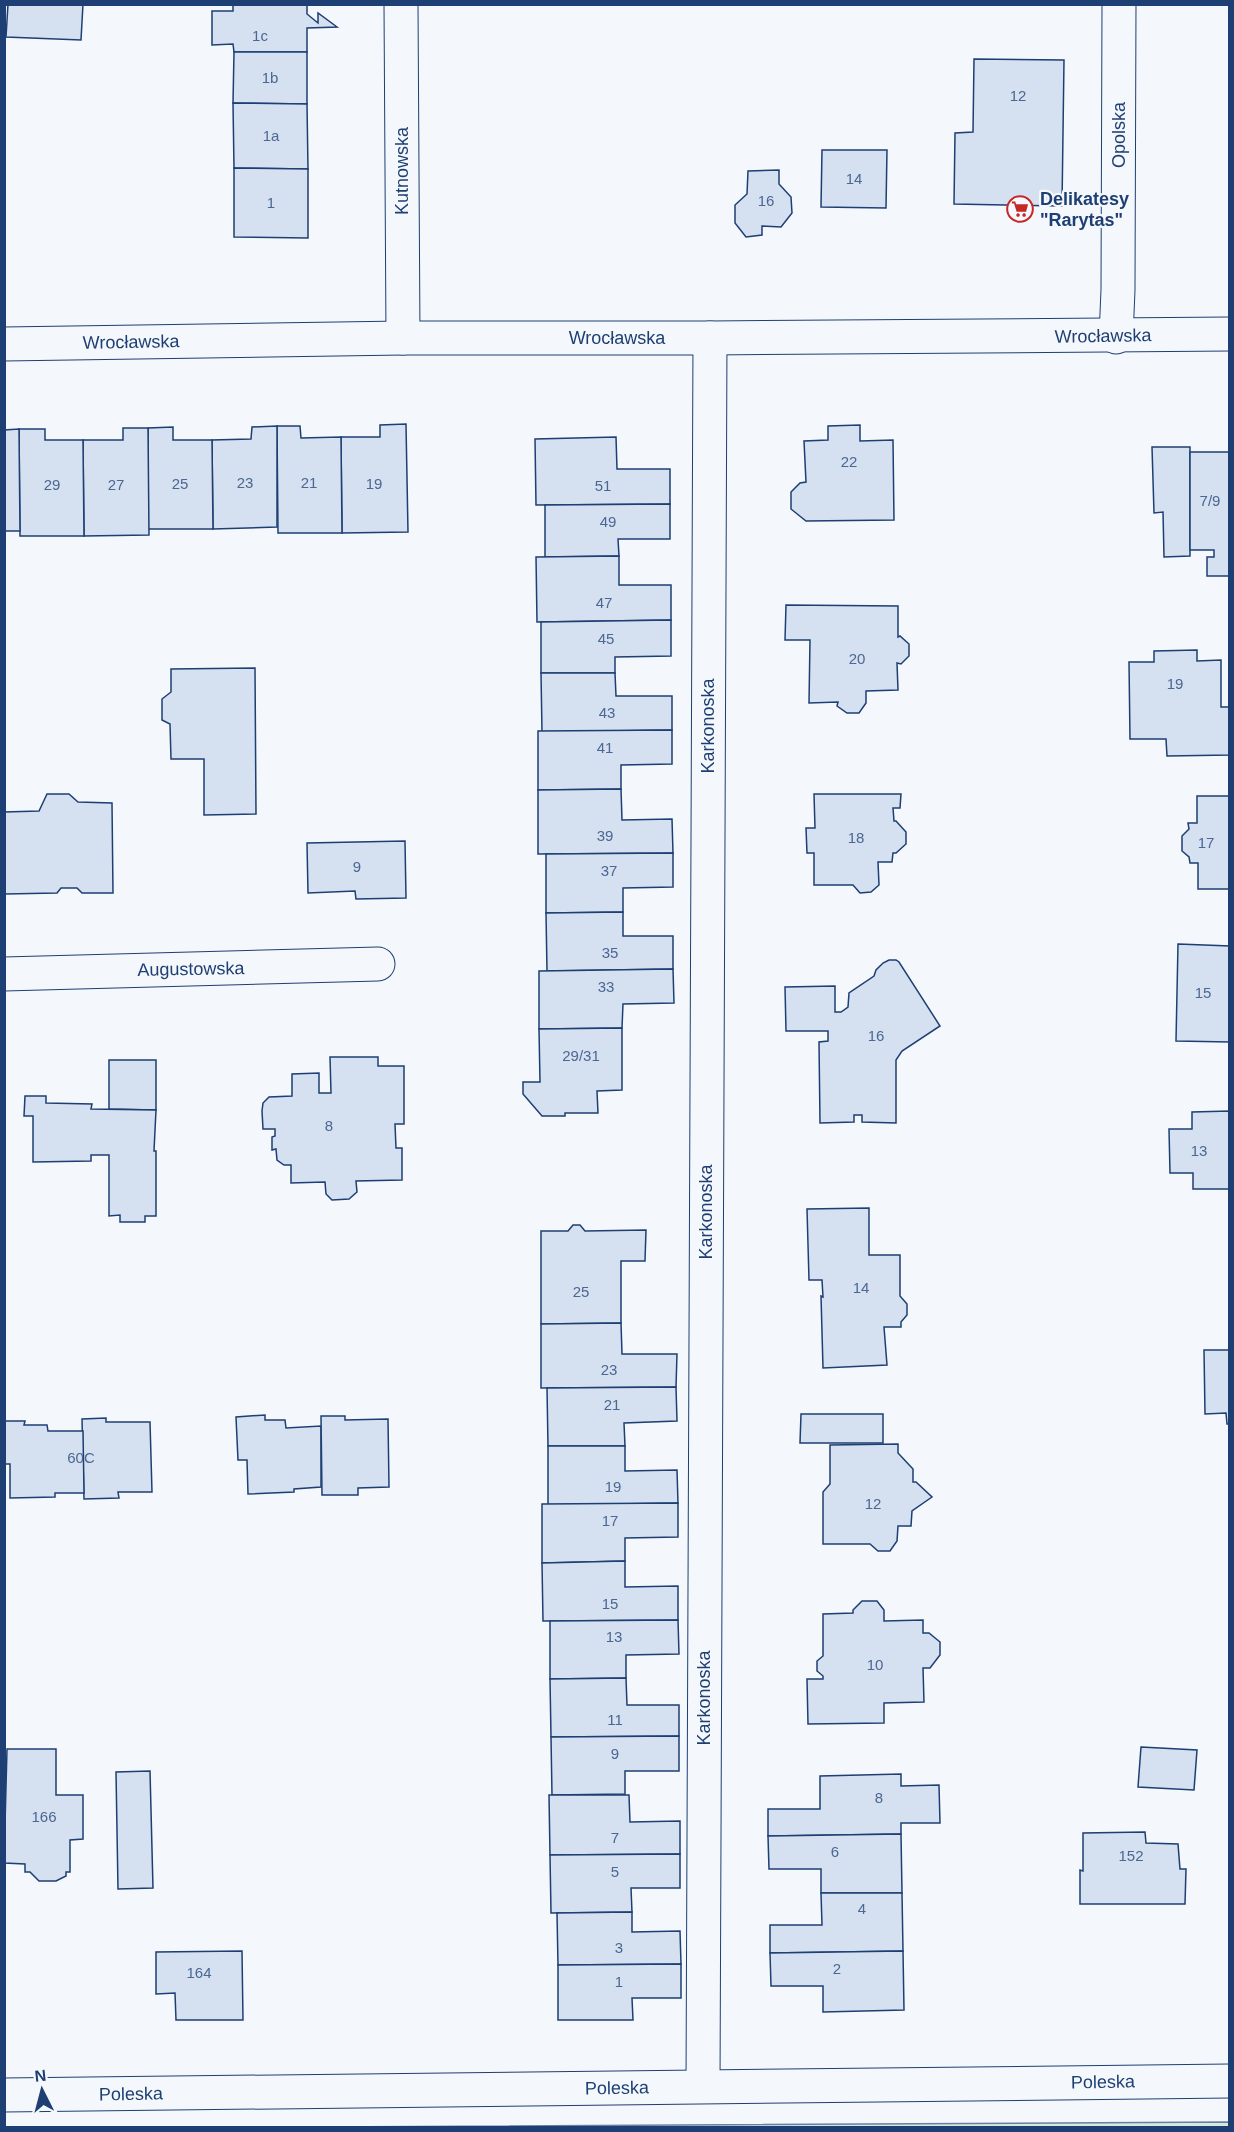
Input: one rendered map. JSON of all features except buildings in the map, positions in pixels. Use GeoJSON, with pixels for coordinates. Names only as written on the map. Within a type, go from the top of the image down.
{"type":"FeatureCollection","features":[{"type":"Feature","properties":{"kind":"street","name":"Kutnowska"},"geometry":{"type":"LineString","coordinates":[[401,4],[402,338]]}},
{"type":"Feature","properties":{"kind":"street","name":"Opolska"},"geometry":{"type":"LineString","coordinates":[[1116,337],[1119,4]]}},
{"type":"Feature","properties":{"kind":"street","name":"Wrocławska"},"geometry":{"type":"LineString","coordinates":[[4,344],[402,338],[1116,337],[1230,334]]}},
{"type":"Feature","properties":{"kind":"street","name":"Karkonoska"},"geometry":{"type":"LineString","coordinates":[[703,2086],[710,338]]}},
{"type":"Feature","properties":{"kind":"street","name":"Augustowska"},"geometry":{"type":"LineString","coordinates":[[4,974],[378,964]]}},
{"type":"Feature","properties":{"kind":"street","name":"Poleska"},"geometry":{"type":"LineString","coordinates":[[4,2095],[1230,2081]]}},
{"type":"Feature","properties":{"kind":"shaded area"},"geometry":{"type":"Polygon","coordinates":[[[1229,2122],[1229,2128],[321,2127],[1229,2122]]]}},
{"type":"Feature","properties":{"kind":"place","name":"Delikatesy \"Rarytas\""},"geometry":{"type":"Point","coordinates":[1020,209]}}]}
